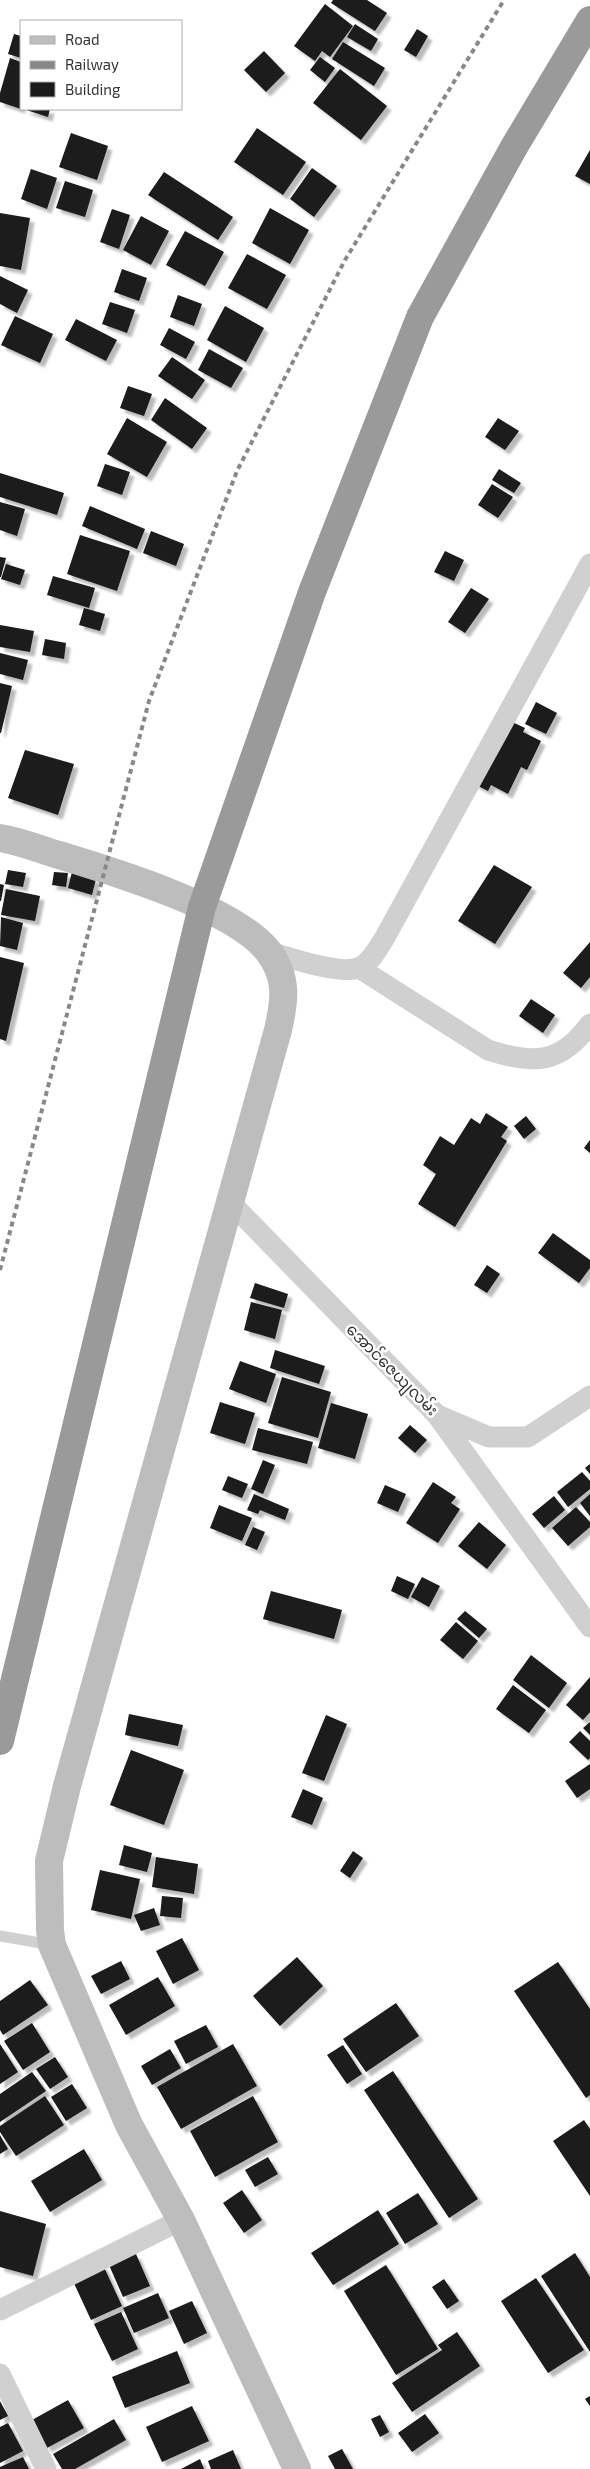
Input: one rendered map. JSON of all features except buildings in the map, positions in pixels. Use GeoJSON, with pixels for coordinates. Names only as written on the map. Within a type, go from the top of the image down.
{"type":"FeatureCollection","features":[{"type":"Feature","properties":{"kind":"highway"},"geometry":{"type":"LineString","coordinates":[[0,1741],[202,906],[312,592],[420,317],[514,146],[590,20]]}},
{"type":"Feature","properties":{"kind":"street"},"geometry":{"type":"LineString","coordinates":[[359,968],[371,958],[384,939],[590,564]]}},
{"type":"Feature","properties":{"kind":"street"},"geometry":{"type":"LineString","coordinates":[[0,838],[103,869],[202,906],[230,921],[267,950],[279,969],[284,990],[282,1013],[231,1203],[49,1861],[52,1945],[129,2125],[182,2220],[297,2469]]}},
{"type":"Feature","properties":{"kind":"street"},"geometry":{"type":"LineString","coordinates":[[267,950],[323,966],[359,968],[488,1050],[511,1058],[538,1060],[558,1055],[578,1040],[590,1024]]}},
{"type":"Feature","properties":{"kind":"street","name":"အောင်ဇေယျလမ်း"},"geometry":{"type":"LineString","coordinates":[[231,1203],[437,1415],[489,1437],[528,1436],[590,1396]]}},
{"type":"Feature","properties":{"kind":"street"},"geometry":{"type":"LineString","coordinates":[[437,1415],[590,1627]]}},
{"type":"Feature","properties":{"kind":"street"},"geometry":{"type":"LineString","coordinates":[[0,2310],[182,2220]]}},
{"type":"Feature","properties":{"kind":"street"},"geometry":{"type":"LineString","coordinates":[[0,2374],[46,2469]]}},
{"type":"Feature","properties":{"kind":"lane"},"geometry":{"type":"LineString","coordinates":[[0,1936],[52,1945]]}},
{"type":"Feature","properties":{"kind":"railway"},"geometry":{"type":"LineString","coordinates":[[0,1270],[149,701],[237,471],[345,260],[504,0]]}}]}
